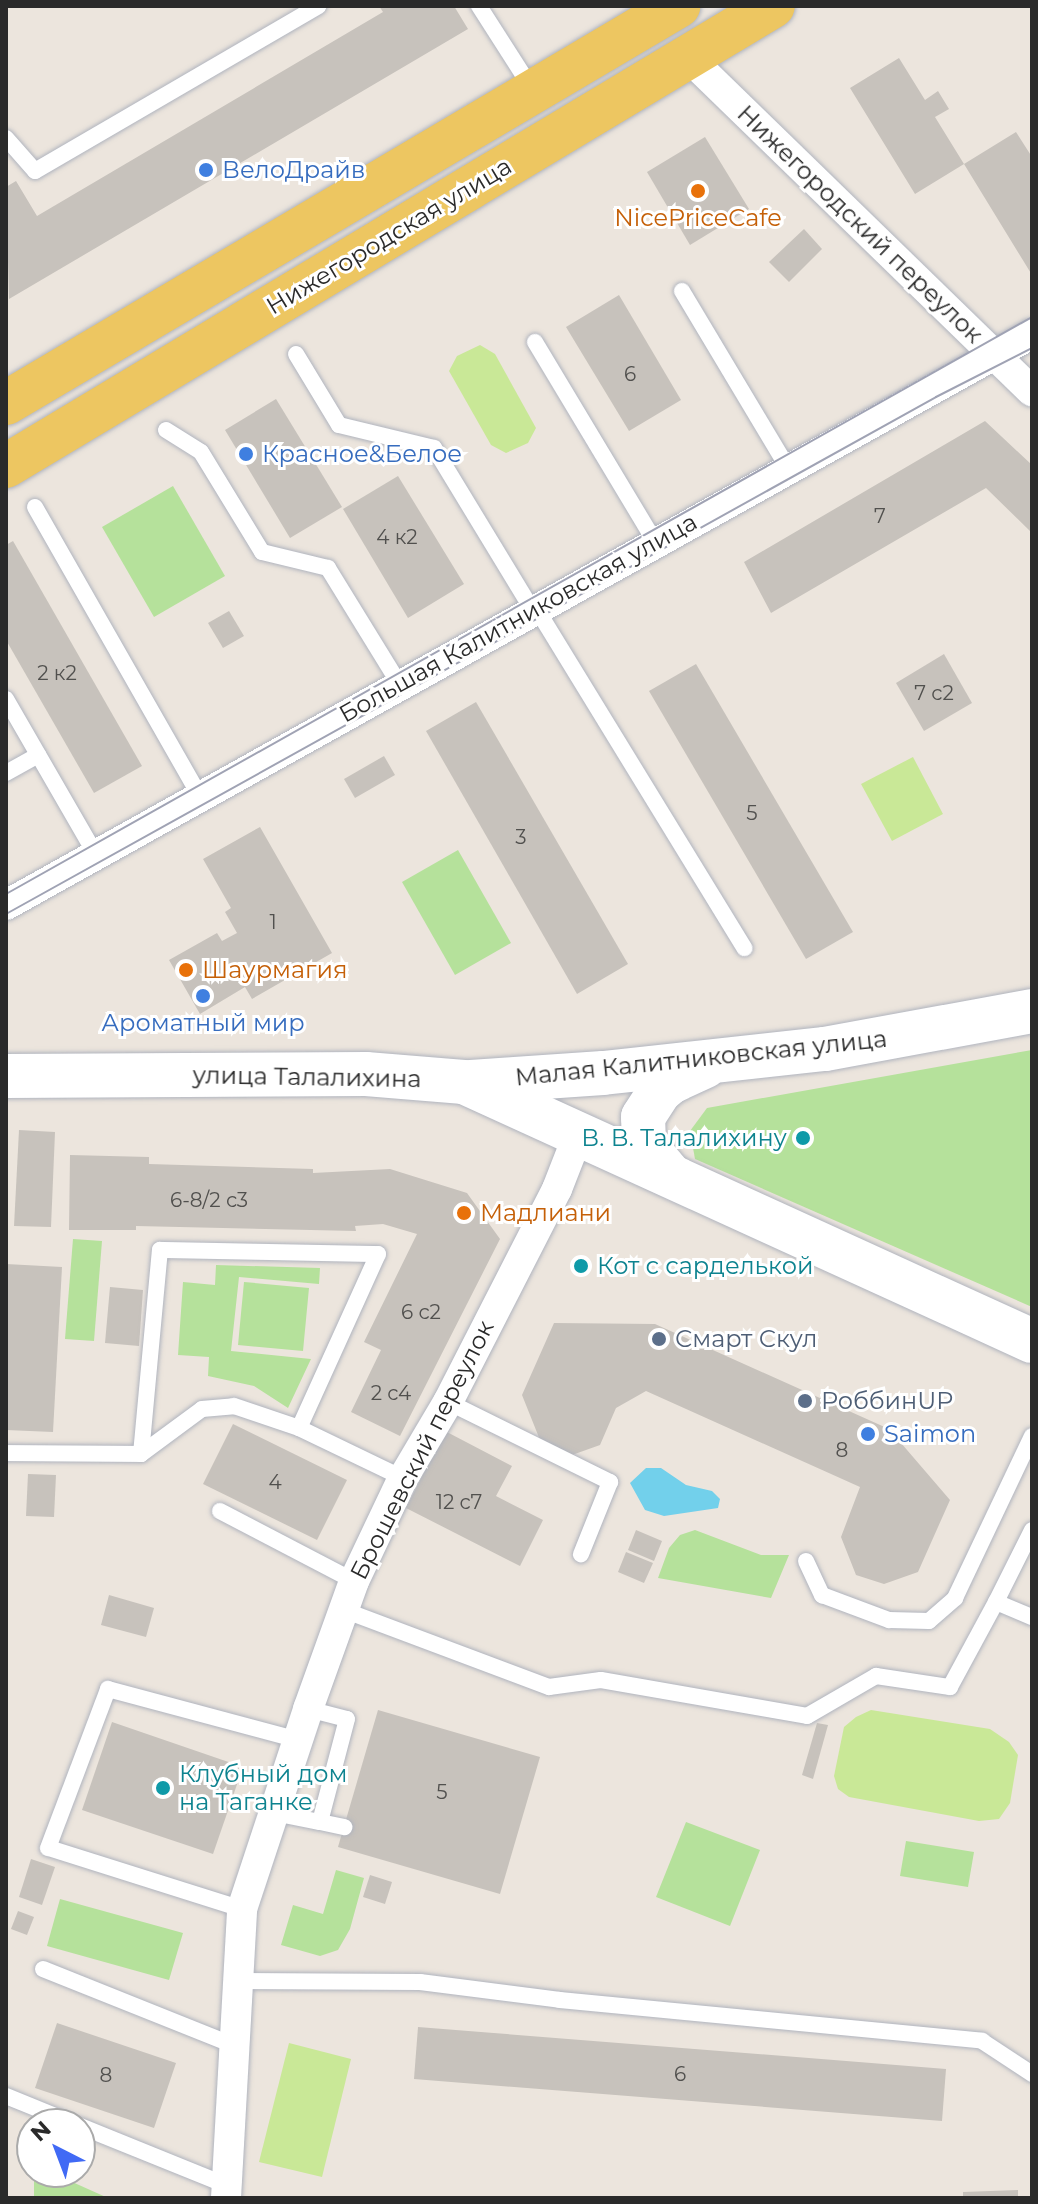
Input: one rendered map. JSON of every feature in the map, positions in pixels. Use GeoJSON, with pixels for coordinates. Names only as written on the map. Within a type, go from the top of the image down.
{"type":"FeatureCollection","features":[{"type":"Feature","properties":{"kind":"main road","name":"Нижегородская улица"},"geometry":{"type":"LineString","coordinates":[[6,403],[678,6]]}},
{"type":"Feature","properties":{"kind":"main road","name":"Нижегородская улица"},"geometry":{"type":"LineString","coordinates":[[6,466],[773,6]]}},
{"type":"Feature","properties":{"kind":"street","name":"Нижегородский переулок"},"geometry":{"type":"LineString","coordinates":[[687,56],[1032,391]]}},
{"type":"Feature","properties":{"kind":"street","name":"Большая Калитниковская улица"},"geometry":{"type":"LineString","coordinates":[[6,905],[1032,334]]}},
{"type":"Feature","properties":{"kind":"street","name":"Малая Калитниковская улица"},"geometry":{"type":"LineString","coordinates":[[464,1082],[603,1073],[825,1049],[1032,1011]]}},
{"type":"Feature","properties":{"kind":"street"},"geometry":{"type":"LineString","coordinates":[[669,1174],[644,1144],[643,1117],[659,1092],[671,1082],[717,1060]]}},
{"type":"Feature","properties":{"kind":"street"},"geometry":{"type":"LineString","coordinates":[[578,1135],[576,1117],[583,1097],[603,1073]]}},
{"type":"Feature","properties":{"kind":"street","name":"улица Талалихина"},"geometry":{"type":"LineString","coordinates":[[6,1076],[366,1074],[464,1082],[1032,1341]]}},
{"type":"Feature","properties":{"kind":"street","name":"Брошевский переулок"},"geometry":{"type":"LineString","coordinates":[[226,2192],[242,1909],[341,1609],[403,1478],[448,1402],[557,1189],[578,1135]]}},
{"type":"Feature","properties":{"kind":"lane"},"geometry":{"type":"LineString","coordinates":[[6,138],[35,171],[318,6]]}},
{"type":"Feature","properties":{"kind":"lane"},"geometry":{"type":"LineString","coordinates":[[479,6],[534,91]]}},
{"type":"Feature","properties":{"kind":"lane"},"geometry":{"type":"LineString","coordinates":[[682,291],[788,468]]}},
{"type":"Feature","properties":{"kind":"lane"},"geometry":{"type":"LineString","coordinates":[[535,342],[655,542]]}},
{"type":"Feature","properties":{"kind":"lane"},"geometry":{"type":"LineString","coordinates":[[296,354],[339,425],[434,448],[744,948]]}},
{"type":"Feature","properties":{"kind":"lane"},"geometry":{"type":"LineString","coordinates":[[166,430],[201,452],[262,552],[328,568],[400,685]]}},
{"type":"Feature","properties":{"kind":"lane"},"geometry":{"type":"LineString","coordinates":[[35,507],[200,796]]}},
{"type":"Feature","properties":{"kind":"lane"},"geometry":{"type":"LineString","coordinates":[[6,699],[96,855]]}},
{"type":"Feature","properties":{"kind":"lane"},"geometry":{"type":"LineString","coordinates":[[6,773],[38,755]]}},
{"type":"Feature","properties":{"kind":"lane"},"geometry":{"type":"LineString","coordinates":[[141,1454],[160,1250],[378,1254],[299,1428]]}},
{"type":"Feature","properties":{"kind":"lane"},"geometry":{"type":"LineString","coordinates":[[448,1402],[610,1482],[581,1554]]}},
{"type":"Feature","properties":{"kind":"lane"},"geometry":{"type":"LineString","coordinates":[[6,1453],[141,1454],[202,1409],[234,1406],[299,1428],[403,1478]]}},
{"type":"Feature","properties":{"kind":"lane"},"geometry":{"type":"LineString","coordinates":[[806,1561],[822,1595],[889,1620],[929,1621],[955,1598],[1032,1436]]}},
{"type":"Feature","properties":{"kind":"lane"},"geometry":{"type":"LineString","coordinates":[[220,1511],[354,1581]]}},
{"type":"Feature","properties":{"kind":"lane"},"geometry":{"type":"LineString","coordinates":[[341,1609],[549,1687],[601,1680],[807,1716],[876,1676],[950,1687],[1032,1530]]}},
{"type":"Feature","properties":{"kind":"lane"},"geometry":{"type":"LineString","coordinates":[[996,1602],[1032,1617]]}},
{"type":"Feature","properties":{"kind":"lane"},"geometry":{"type":"LineString","coordinates":[[242,1909],[48,1848],[108,1689],[298,1740]]}},
{"type":"Feature","properties":{"kind":"lane"},"geometry":{"type":"LineString","coordinates":[[308,1709],[347,1719],[320,1822]]}},
{"type":"Feature","properties":{"kind":"lane"},"geometry":{"type":"LineString","coordinates":[[274,1813],[344,1827]]}},
{"type":"Feature","properties":{"kind":"lane"},"geometry":{"type":"LineString","coordinates":[[43,1969],[233,2045]]}},
{"type":"Feature","properties":{"kind":"lane"},"geometry":{"type":"LineString","coordinates":[[238,1981],[420,1982],[560,2000],[982,2041],[1032,2074]]}},
{"type":"Feature","properties":{"kind":"lane"},"geometry":{"type":"LineString","coordinates":[[6,2096],[35,2108]]}},
{"type":"Feature","properties":{"kind":"lane"},"geometry":{"type":"LineString","coordinates":[[96,2134],[226,2192]]}},
{"type":"Feature","properties":{"kind":"green space"},"geometry":{"type":"Polygon","coordinates":[[[480,345],[495,354],[536,428],[528,443],[506,453],[491,445],[449,371],[457,356],[480,345]]]}},
{"type":"Feature","properties":{"kind":"green space"},"geometry":{"type":"Polygon","coordinates":[[[173,486],[225,576],[154,617],[102,527],[173,486]]]}},
{"type":"Feature","properties":{"kind":"green space"},"geometry":{"type":"Polygon","coordinates":[[[913,757],[943,814],[892,841],[861,784],[913,757]]]}},
{"type":"Feature","properties":{"kind":"green space"},"geometry":{"type":"Polygon","coordinates":[[[458,850],[511,943],[455,975],[402,882],[458,850]]]}},
{"type":"Feature","properties":{"kind":"green space"},"geometry":{"type":"Polygon","coordinates":[[[1032,1050],[1032,1307],[695,1159],[690,1131],[707,1108],[1032,1050]]]}},
{"type":"Feature","properties":{"kind":"green space"},"geometry":{"type":"Polygon","coordinates":[[[73,1239],[102,1241],[94,1341],[65,1339],[73,1239]]]}},
{"type":"Feature","properties":{"kind":"green space"},"geometry":{"type":"Polygon","coordinates":[[[216,1265],[320,1268],[319,1284],[239,1277],[231,1351],[311,1359],[288,1408],[254,1386],[208,1376],[209,1357],[178,1355],[183,1282],[215,1285],[216,1265]]]}},
{"type":"Feature","properties":{"kind":"green space"},"geometry":{"type":"Polygon","coordinates":[[[244,1282],[309,1288],[303,1351],[238,1345],[244,1282]]]}},
{"type":"Feature","properties":{"kind":"green space"},"geometry":{"type":"Polygon","coordinates":[[[695,1530],[761,1555],[789,1555],[771,1598],[658,1578],[669,1548],[680,1535],[695,1530]]]}},
{"type":"Feature","properties":{"kind":"green space"},"geometry":{"type":"Polygon","coordinates":[[[871,1710],[990,1729],[1009,1742],[1018,1755],[1010,1803],[999,1819],[979,1821],[849,1797],[838,1789],[834,1776],[844,1727],[871,1710]]]}},
{"type":"Feature","properties":{"kind":"green space"},"geometry":{"type":"Polygon","coordinates":[[[686,1822],[760,1850],[730,1926],[656,1897],[686,1822]]]}},
{"type":"Feature","properties":{"kind":"green space"},"geometry":{"type":"Polygon","coordinates":[[[906,1841],[974,1852],[968,1887],[900,1876],[906,1841]]]}},
{"type":"Feature","properties":{"kind":"green space"},"geometry":{"type":"Polygon","coordinates":[[[336,1870],[364,1878],[350,1929],[338,1950],[320,1956],[281,1945],[293,1905],[323,1914],[336,1870]]]}},
{"type":"Feature","properties":{"kind":"green space"},"geometry":{"type":"Polygon","coordinates":[[[60,1899],[183,1933],[169,1980],[47,1946],[60,1899]]]}},
{"type":"Feature","properties":{"kind":"green space"},"geometry":{"type":"Polygon","coordinates":[[[289,2043],[351,2059],[322,2177],[259,2162],[289,2043]]]}},
{"type":"Feature","properties":{"kind":"green space"},"geometry":{"type":"Polygon","coordinates":[[[34,2188],[86,2188],[108,2198],[34,2198],[34,2188]]]}},
{"type":"Feature","properties":{"kind":"water"},"geometry":{"type":"Polygon","coordinates":[[[646,1468],[661,1468],[686,1485],[712,1491],[720,1499],[718,1508],[664,1516],[645,1510],[630,1483],[646,1468]]]}},
{"type":"Feature","properties":{"kind":"building"},"geometry":{"type":"Polygon","coordinates":[[[379,6],[454,6],[468,29],[9,299],[6,187],[16,181],[37,216],[383,12],[379,6]]]}},
{"type":"Feature","properties":{"kind":"building"},"geometry":{"type":"Polygon","coordinates":[[[899,58],[925,100],[938,91],[949,109],[935,117],[964,164],[915,194],[850,88],[899,58]]]}},
{"type":"Feature","properties":{"kind":"building"},"geometry":{"type":"Polygon","coordinates":[[[1016,132],[1032,157],[1032,275],[964,164],[1016,132]]]}},
{"type":"Feature","properties":{"kind":"building","name":"NicePriceCafe"},"geometry":{"type":"Polygon","coordinates":[[[705,137],[749,209],[690,245],[647,172],[705,137]]]}},
{"type":"Feature","properties":{"kind":"building"},"geometry":{"type":"Polygon","coordinates":[[[804,229],[822,249],[789,282],[769,262],[804,229]]]}},
{"type":"Feature","properties":{"kind":"building"},"geometry":{"type":"Polygon","coordinates":[[[619,295],[681,400],[629,431],[566,327],[619,295]]]}},
{"type":"Feature","properties":{"kind":"building"},"geometry":{"type":"Polygon","coordinates":[[[276,399],[342,507],[290,538],[225,430],[276,399]]]}},
{"type":"Feature","properties":{"kind":"building"},"geometry":{"type":"Polygon","coordinates":[[[985,421],[1032,465],[1032,533],[986,488],[771,613],[744,562],[985,421]]]}},
{"type":"Feature","properties":{"kind":"building"},"geometry":{"type":"Polygon","coordinates":[[[398,476],[464,584],[408,618],[343,509],[398,476]]]}},
{"type":"Feature","properties":{"kind":"building"},"geometry":{"type":"Polygon","coordinates":[[[13,541],[142,766],[94,793],[6,640],[6,545],[13,541]]]}},
{"type":"Feature","properties":{"kind":"building"},"geometry":{"type":"Polygon","coordinates":[[[229,611],[244,636],[223,648],[208,623],[229,611]]]}},
{"type":"Feature","properties":{"kind":"building"},"geometry":{"type":"Polygon","coordinates":[[[944,654],[972,703],[924,731],[896,683],[944,654]]]}},
{"type":"Feature","properties":{"kind":"building"},"geometry":{"type":"Polygon","coordinates":[[[696,664],[853,932],[806,959],[649,691],[696,664]]]}},
{"type":"Feature","properties":{"kind":"building"},"geometry":{"type":"Polygon","coordinates":[[[476,702],[628,964],[577,994],[426,731],[476,702]]]}},
{"type":"Feature","properties":{"kind":"building"},"geometry":{"type":"Polygon","coordinates":[[[384,756],[395,775],[355,798],[344,779],[384,756]]]}},
{"type":"Feature","properties":{"kind":"building"},"geometry":{"type":"Polygon","coordinates":[[[260,827],[332,953],[252,999],[245,987],[200,1014],[169,960],[217,933],[222,941],[237,933],[225,912],[231,908],[203,859],[260,827]]]}},
{"type":"Feature","properties":{"kind":"building"},"geometry":{"type":"Polygon","coordinates":[[[19,1130],[55,1132],[51,1227],[14,1226],[19,1130]]]}},
{"type":"Feature","properties":{"kind":"building"},"geometry":{"type":"Polygon","coordinates":[[[70,1155],[149,1157],[149,1164],[313,1169],[313,1173],[390,1169],[467,1193],[500,1239],[400,1436],[351,1412],[381,1350],[364,1342],[417,1234],[383,1224],[355,1226],[356,1231],[136,1226],[136,1230],[69,1230],[70,1155]]]}},
{"type":"Feature","properties":{"kind":"building"},"geometry":{"type":"Polygon","coordinates":[[[6,1264],[62,1267],[53,1432],[6,1430],[6,1264]]]}},
{"type":"Feature","properties":{"kind":"building"},"geometry":{"type":"Polygon","coordinates":[[[110,1287],[143,1290],[139,1346],[105,1343],[110,1287]]]}},
{"type":"Feature","properties":{"kind":"building"},"geometry":{"type":"Polygon","coordinates":[[[554,1323],[655,1324],[889,1429],[950,1500],[918,1572],[884,1584],[856,1575],[841,1537],[860,1487],[646,1391],[616,1408],[600,1445],[572,1455],[540,1440],[522,1395],[554,1323]]]}},
{"type":"Feature","properties":{"kind":"building"},"geometry":{"type":"Polygon","coordinates":[[[233,1424],[347,1480],[317,1540],[203,1484],[233,1424]]]}},
{"type":"Feature","properties":{"kind":"building"},"geometry":{"type":"Polygon","coordinates":[[[445,1431],[512,1466],[496,1496],[543,1520],[520,1566],[406,1508],[445,1431]]]}},
{"type":"Feature","properties":{"kind":"building"},"geometry":{"type":"Polygon","coordinates":[[[28,1474],[56,1475],[54,1517],[26,1516],[28,1474]]]}},
{"type":"Feature","properties":{"kind":"building"},"geometry":{"type":"Polygon","coordinates":[[[636,1530],[662,1541],[654,1561],[628,1550],[636,1530]]]}},
{"type":"Feature","properties":{"kind":"building"},"geometry":{"type":"Polygon","coordinates":[[[626,1552],[653,1563],[644,1583],[618,1572],[626,1552]]]}},
{"type":"Feature","properties":{"kind":"building"},"geometry":{"type":"Polygon","coordinates":[[[109,1595],[154,1608],[146,1637],[101,1625],[109,1595]]]}},
{"type":"Feature","properties":{"kind":"building"},"geometry":{"type":"Polygon","coordinates":[[[378,1710],[540,1757],[500,1894],[338,1847],[378,1710]]]}},
{"type":"Feature","properties":{"kind":"building","name":"Клубный дом на Таганке"},"geometry":{"type":"Polygon","coordinates":[[[112,1722],[243,1767],[213,1854],[82,1810],[112,1722]]]}},
{"type":"Feature","properties":{"kind":"building"},"geometry":{"type":"Polygon","coordinates":[[[817,1723],[828,1725],[813,1779],[802,1775],[817,1723]]]}},
{"type":"Feature","properties":{"kind":"building"},"geometry":{"type":"Polygon","coordinates":[[[31,1859],[55,1867],[42,1905],[19,1897],[31,1859]]]}},
{"type":"Feature","properties":{"kind":"building"},"geometry":{"type":"Polygon","coordinates":[[[370,1875],[392,1882],[385,1904],[363,1897],[370,1875]]]}},
{"type":"Feature","properties":{"kind":"building"},"geometry":{"type":"Polygon","coordinates":[[[18,1911],[34,1917],[27,1935],[11,1929],[18,1911]]]}},
{"type":"Feature","properties":{"kind":"building"},"geometry":{"type":"Polygon","coordinates":[[[57,2023],[176,2063],[154,2128],[35,2088],[57,2023]]]}},
{"type":"Feature","properties":{"kind":"building"},"geometry":{"type":"Polygon","coordinates":[[[418,2027],[946,2069],[942,2121],[414,2079],[418,2027]]]}},
{"type":"Feature","properties":{"kind":"building"},"geometry":{"type":"Polygon","coordinates":[[[1018,2190],[1018,2198],[963,2198],[963,2192],[1018,2190]]]}},
{"type":"Feature","properties":{"kind":"tram line"},"geometry":{"type":"LineString","coordinates":[[6,894],[1032,317]]}},
{"type":"Feature","properties":{"kind":"tram line"},"geometry":{"type":"LineString","coordinates":[[6,914],[936,397],[1032,348]]}},
{"type":"Feature","properties":{"kind":"place","name":"ВелоДрайв"},"geometry":{"type":"Point","coordinates":[206,170]}},
{"type":"Feature","properties":{"kind":"place","name":"NicePriceCafe"},"geometry":{"type":"Point","coordinates":[698,191]}},
{"type":"Feature","properties":{"kind":"place","name":"Красное&Белое"},"geometry":{"type":"Point","coordinates":[246,454]}},
{"type":"Feature","properties":{"kind":"place","name":"Шаурмагия"},"geometry":{"type":"Point","coordinates":[186,970]}},
{"type":"Feature","properties":{"kind":"place","name":"Ароматный мир"},"geometry":{"type":"Point","coordinates":[203,996]}},
{"type":"Feature","properties":{"kind":"place","name":"В. В. Талалихину"},"geometry":{"type":"Point","coordinates":[803,1138]}},
{"type":"Feature","properties":{"kind":"place","name":"Мадлиани"},"geometry":{"type":"Point","coordinates":[464,1213]}},
{"type":"Feature","properties":{"kind":"place","name":"Кот с сарделькой"},"geometry":{"type":"Point","coordinates":[581,1266]}},
{"type":"Feature","properties":{"kind":"place","name":"Смарт Скул"},"geometry":{"type":"Point","coordinates":[659,1339]}},
{"type":"Feature","properties":{"kind":"place","name":"РоббинUP"},"geometry":{"type":"Point","coordinates":[805,1401]}},
{"type":"Feature","properties":{"kind":"place","name":"Saimon"},"geometry":{"type":"Point","coordinates":[868,1434]}},
{"type":"Feature","properties":{"kind":"place","name":"Клубный дом на Таганке"},"geometry":{"type":"Point","coordinates":[163,1788]}}]}
